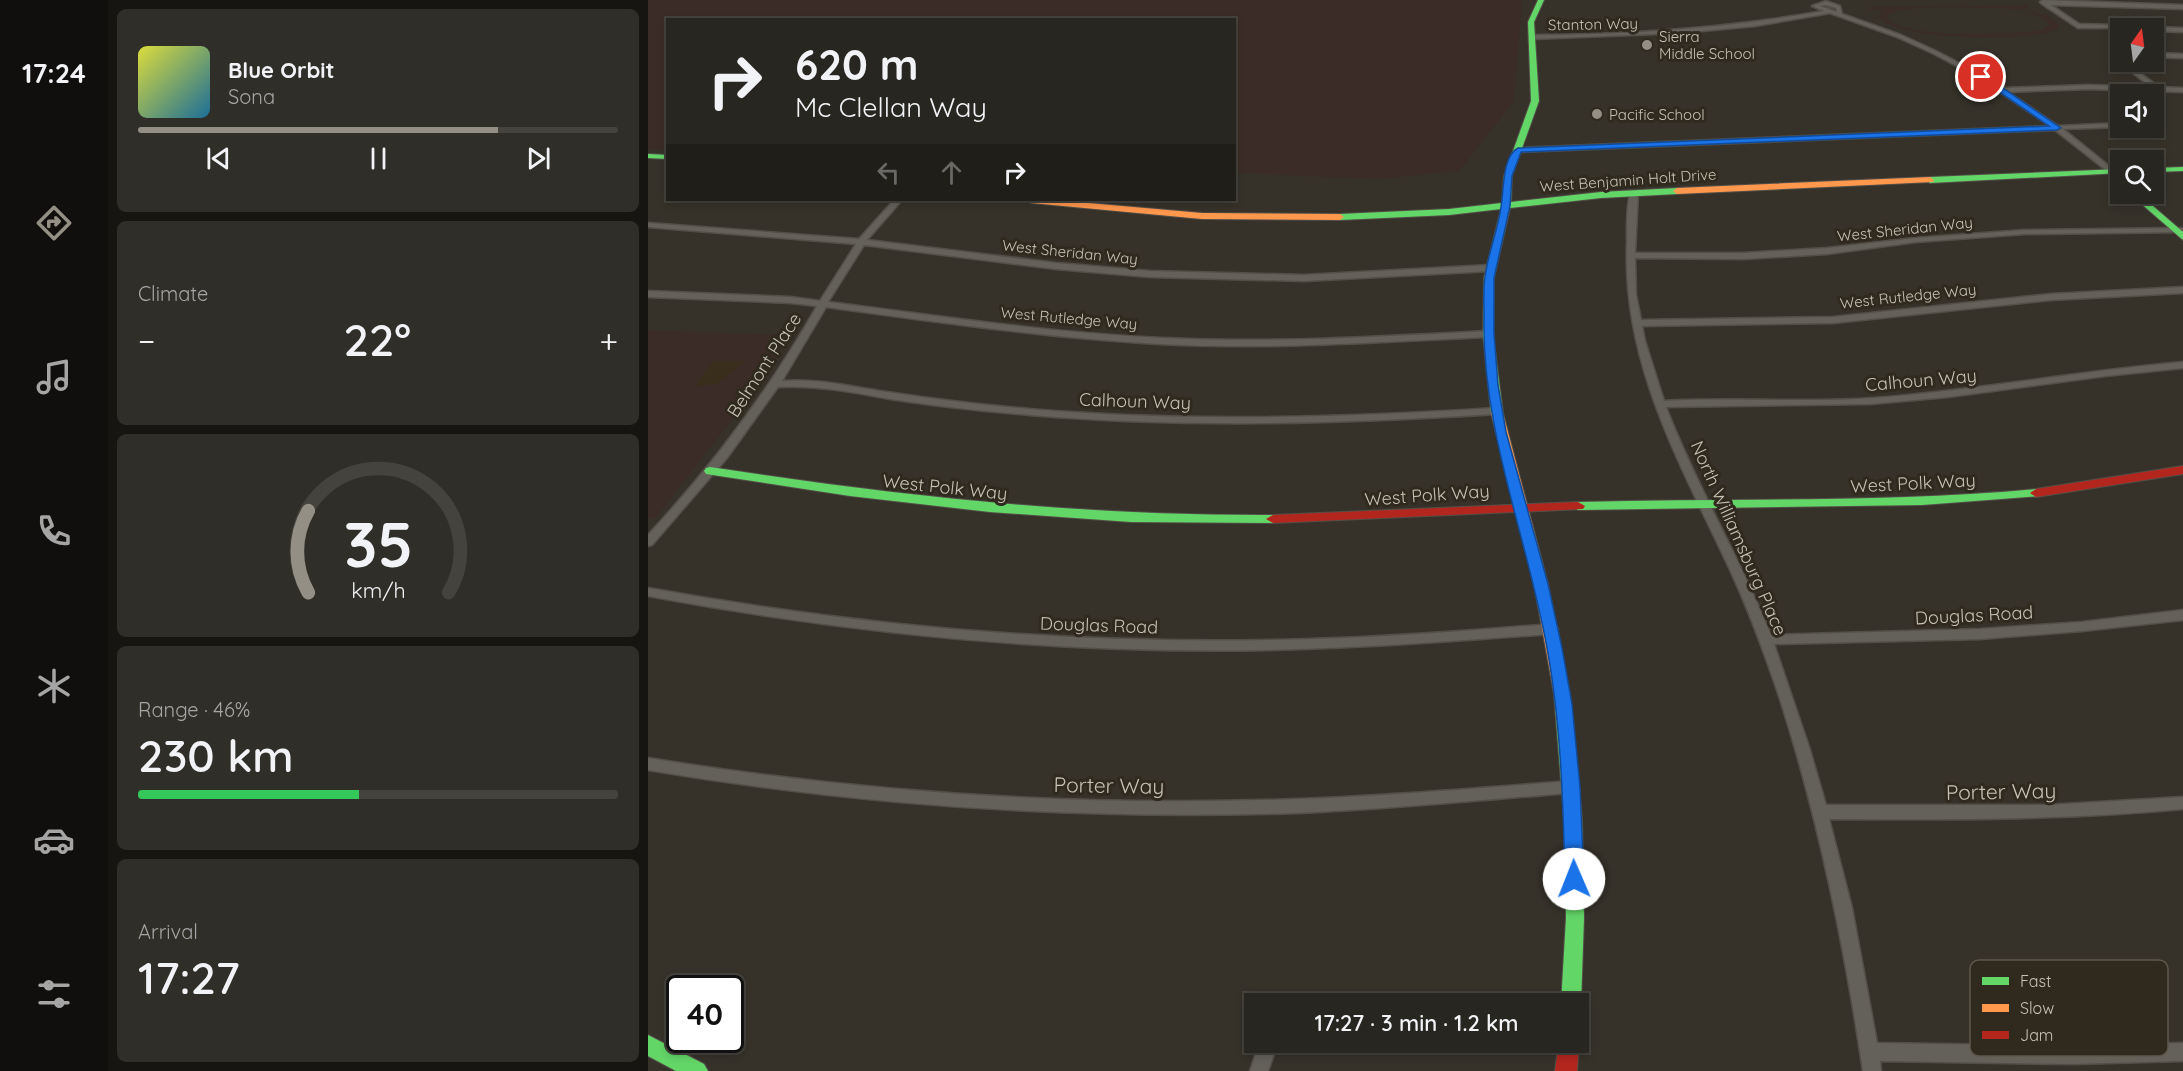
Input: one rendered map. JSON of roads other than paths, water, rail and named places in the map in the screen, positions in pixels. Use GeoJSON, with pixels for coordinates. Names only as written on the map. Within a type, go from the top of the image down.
{"type":"FeatureCollection","features":[{"type":"Feature","properties":{"kind":"street"},"geometry":{"type":"LineString","coordinates":[[1541,0],[1532,16],[1535,101],[1508,176],[1506,206],[1491,268],[1488,333],[1496,411],[1551,629],[1564,704],[1571,787],[1575,918],[1572,993]]}},
{"type":"Feature","properties":{"kind":"street"},"geometry":{"type":"LineString","coordinates":[[2042,1],[2183,7]]}},
{"type":"Feature","properties":{"kind":"street"},"geometry":{"type":"LineString","coordinates":[[2042,1],[2080,27],[2110,27]]}},
{"type":"Feature","properties":{"kind":"street","name":"Stanton Way"},"geometry":{"type":"LineString","coordinates":[[1532,37],[1684,32],[1749,26],[1836,12],[1935,52],[2002,90]]}},
{"type":"Feature","properties":{"kind":"street"},"geometry":{"type":"LineString","coordinates":[[2164,29],[2183,30]]}},
{"type":"Feature","properties":{"kind":"street"},"geometry":{"type":"LineString","coordinates":[[2164,55],[2183,56]]}},
{"type":"Feature","properties":{"kind":"street"},"geometry":{"type":"LineString","coordinates":[[2137,72],[2151,84]]}},
{"type":"Feature","properties":{"kind":"street"},"geometry":{"type":"LineString","coordinates":[[2002,90],[2110,88]]}},
{"type":"Feature","properties":{"kind":"street"},"geometry":{"type":"LineString","coordinates":[[2164,89],[2183,90]]}},
{"type":"Feature","properties":{"kind":"street"},"geometry":{"type":"LineString","coordinates":[[2002,90],[2110,169]]}},
{"type":"Feature","properties":{"kind":"street"},"geometry":{"type":"LineString","coordinates":[[1518,150],[2110,126]]}},
{"type":"Feature","properties":{"kind":"street"},"geometry":{"type":"LineString","coordinates":[[648,156],[666,157]]}},
{"type":"Feature","properties":{"kind":"street"},"geometry":{"type":"LineString","coordinates":[[2164,170],[2183,169]]}},
{"type":"Feature","properties":{"kind":"street","name":"West Benjamin Holt Drive"},"geometry":{"type":"LineString","coordinates":[[1040,201],[1140,212],[1241,218],[1376,216],[1506,206],[1585,196],[2110,175]]}},
{"type":"Feature","properties":{"kind":"street","name":"North Williamsburg Place"},"geometry":{"type":"LineString","coordinates":[[1634,194],[1630,255],[1632,296],[1637,323],[1660,404],[1748,596],[1796,726],[1820,812],[1850,941],[1872,1071]]}},
{"type":"Feature","properties":{"kind":"street","name":"Belmont Place"},"geometry":{"type":"LineString","coordinates":[[648,542],[710,471],[775,384],[844,266],[861,242],[897,201]]}},
{"type":"Feature","properties":{"kind":"street"},"geometry":{"type":"LineString","coordinates":[[2146,204],[2180,232]]}},
{"type":"Feature","properties":{"kind":"street","name":"West Sheridan Way"},"geometry":{"type":"LineString","coordinates":[[648,225],[861,242],[1056,266],[1200,276],[1361,276],[1491,268]]}},
{"type":"Feature","properties":{"kind":"street","name":"West Sheridan Way"},"geometry":{"type":"LineString","coordinates":[[1630,255],[1764,255],[2025,232],[2180,232]]}},
{"type":"Feature","properties":{"kind":"street","name":"West Rutledge Way"},"geometry":{"type":"LineString","coordinates":[[1637,323],[1831,320],[2057,296],[2183,290]]}},
{"type":"Feature","properties":{"kind":"street","name":"West Rutledge Way"},"geometry":{"type":"LineString","coordinates":[[648,294],[822,303],[1038,332],[1162,341],[1306,343],[1488,333]]}},
{"type":"Feature","properties":{"kind":"street","name":"Calhoun Way"},"geometry":{"type":"LineString","coordinates":[[1660,404],[1881,400],[1948,395],[2095,374],[2183,365]]}},
{"type":"Feature","properties":{"kind":"street","name":"Calhoun Way"},"geometry":{"type":"LineString","coordinates":[[775,384],[807,381],[973,406],[1160,420],[1301,421],[1496,411]]}},
{"type":"Feature","properties":{"kind":"street","name":"West Polk Way"},"geometry":{"type":"LineString","coordinates":[[710,471],[847,494],[926,504],[1085,517],[1263,520],[1358,518],[1520,508],[1704,503],[1819,505],[1965,500],[2094,485],[2183,470]]}},
{"type":"Feature","properties":{"kind":"street","name":"Douglas Road"},"geometry":{"type":"LineString","coordinates":[[648,592],[772,615],[838,624],[942,635],[1087,644],[1239,646],[1357,643],[1551,629]]}},
{"type":"Feature","properties":{"kind":"street","name":"Douglas Road"},"geometry":{"type":"LineString","coordinates":[[1766,640],[1798,637],[1912,637],[2018,632],[2119,624],[2183,615]]}},
{"type":"Feature","properties":{"kind":"street","name":"Porter Way"},"geometry":{"type":"LineString","coordinates":[[648,764],[833,790],[948,800],[1096,806],[1221,808],[1298,806],[1571,787]]}},
{"type":"Feature","properties":{"kind":"street","name":"Porter Way"},"geometry":{"type":"LineString","coordinates":[[1820,812],[2063,811],[2183,802]]}},
{"type":"Feature","properties":{"kind":"street"},"geometry":{"type":"LineString","coordinates":[[648,1045],[697,1071]]}},
{"type":"Feature","properties":{"kind":"street"},"geometry":{"type":"LineString","coordinates":[[1869,1052],[1970,1053]]}},
{"type":"Feature","properties":{"kind":"street"},"geometry":{"type":"LineString","coordinates":[[2168,1052],[2183,1052]]}},
{"type":"Feature","properties":{"kind":"street"},"geometry":{"type":"LineString","coordinates":[[1566,1071],[1568,1053]]}},
{"type":"Feature","properties":{"kind":"place","name":"Sierra Middle School"},"geometry":{"type":"Point","coordinates":[1647,45]}},
{"type":"Feature","properties":{"kind":"place","name":"Pacific School"},"geometry":{"type":"Point","coordinates":[1597,114]}}]}
